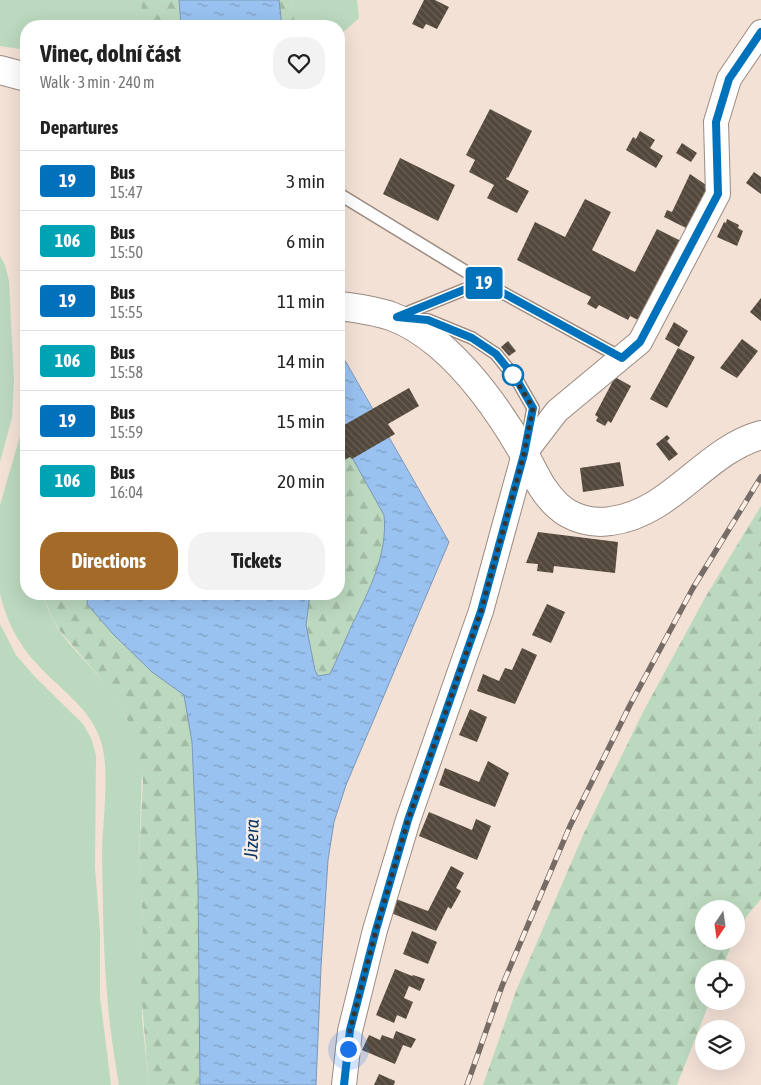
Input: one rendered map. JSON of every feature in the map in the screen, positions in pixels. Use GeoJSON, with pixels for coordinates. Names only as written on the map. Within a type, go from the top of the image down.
{"type":"FeatureCollection","features":[{"type":"Feature","properties":{"kind":"street"},"geometry":{"type":"LineString","coordinates":[[344,1085],[350,1030],[376,930],[408,820],[481,611],[524,454],[557,411],[640,342],[718,194],[716,122],[729,79],[761,32]]}},
{"type":"Feature","properties":{"kind":"street"},"geometry":{"type":"LineString","coordinates":[[0,70],[20,75]]}},
{"type":"Feature","properties":{"kind":"street"},"geometry":{"type":"LineString","coordinates":[[345,307],[385,314],[423,333],[440,346],[485,395],[524,454],[541,487],[549,498],[572,516],[586,520],[609,522],[646,511],[678,490],[728,451],[761,435]]}},
{"type":"Feature","properties":{"kind":"lane"},"geometry":{"type":"LineString","coordinates":[[345,198],[483,282],[622,358]]}},
{"type":"Feature","properties":{"kind":"lane"},"geometry":{"type":"LineString","coordinates":[[385,314],[483,282]]}},
{"type":"Feature","properties":{"kind":"green space"},"geometry":{"type":"Polygon","coordinates":[[[0,0],[141,0],[141,20],[20,20],[20,49],[0,46],[0,0]]]}},
{"type":"Feature","properties":{"kind":"green space"},"geometry":{"type":"Polygon","coordinates":[[[141,0],[179,0],[181,20],[141,20],[141,0]]]}},
{"type":"Feature","properties":{"kind":"green space"},"geometry":{"type":"Polygon","coordinates":[[[279,0],[292,0],[294,20],[281,20],[279,0]]]}},
{"type":"Feature","properties":{"kind":"green space"},"geometry":{"type":"Polygon","coordinates":[[[292,0],[357,0],[359,18],[345,31],[345,20],[294,20],[292,0]]]}},
{"type":"Feature","properties":{"kind":"green space"},"geometry":{"type":"Polygon","coordinates":[[[0,256],[5,265],[9,281],[14,381],[12,418],[0,462],[0,256]]]}},
{"type":"Feature","properties":{"kind":"green space"},"geometry":{"type":"Polygon","coordinates":[[[20,436],[20,600],[44,600],[60,632],[113,694],[123,711],[136,744],[142,770],[139,860],[143,920],[142,1018],[149,1085],[119,1085],[109,1019],[102,858],[106,785],[102,745],[98,732],[83,710],[30,656],[18,640],[9,621],[0,593],[0,505],[20,436]]]}},
{"type":"Feature","properties":{"kind":"green space"},"geometry":{"type":"Polygon","coordinates":[[[345,445],[384,515],[383,544],[380,558],[365,599],[330,674],[318,676],[315,670],[306,625],[309,600],[345,600],[345,445]]]}},
{"type":"Feature","properties":{"kind":"green space"},"geometry":{"type":"Polygon","coordinates":[[[761,506],[761,899],[745,919],[745,900],[695,900],[695,950],[729,950],[726,960],[695,960],[695,1010],[706,1010],[703,1020],[695,1020],[695,1039],[677,1085],[483,1085],[516,991],[584,833],[643,712],[706,596],[761,506]]]}},
{"type":"Feature","properties":{"kind":"green space"},"geometry":{"type":"Polygon","coordinates":[[[45,600],[87,600],[87,604],[152,672],[184,695],[192,742],[198,884],[200,1085],[149,1085],[141,991],[143,920],[139,860],[143,781],[139,756],[126,716],[118,703],[98,675],[60,631],[45,600]]]}},
{"type":"Feature","properties":{"kind":"green space"},"geometry":{"type":"Polygon","coordinates":[[[0,624],[16,655],[35,677],[83,724],[91,738],[96,755],[95,867],[100,932],[100,997],[111,1085],[0,1085],[0,624]]]}},
{"type":"Feature","properties":{"kind":"water"},"geometry":{"type":"Polygon","coordinates":[[[179,0],[279,0],[281,20],[181,20],[179,0]]]}},
{"type":"Feature","properties":{"kind":"water","name":"Jizera"},"geometry":{"type":"Polygon","coordinates":[[[345,360],[449,542],[346,785],[334,822],[328,860],[316,1085],[200,1085],[198,884],[192,742],[184,695],[152,672],[113,634],[87,604],[87,600],[309,600],[306,625],[315,670],[318,676],[330,674],[376,572],[383,544],[384,515],[345,445],[345,360]]]}},
{"type":"Feature","properties":{"kind":"building"},"geometry":{"type":"Polygon","coordinates":[[[424,0],[435,0],[449,7],[437,29],[426,24],[423,29],[412,24],[424,0]]]}},
{"type":"Feature","properties":{"kind":"building"},"geometry":{"type":"Polygon","coordinates":[[[490,109],[532,131],[506,179],[529,191],[517,213],[487,198],[494,185],[469,172],[475,160],[466,155],[490,109]]]}},
{"type":"Feature","properties":{"kind":"building"},"geometry":{"type":"Polygon","coordinates":[[[640,131],[655,140],[650,148],[663,156],[656,168],[626,150],[633,137],[636,139],[640,131]]]}},
{"type":"Feature","properties":{"kind":"building"},"geometry":{"type":"Polygon","coordinates":[[[682,143],[697,153],[691,162],[676,153],[682,143]]]}},
{"type":"Feature","properties":{"kind":"building"},"geometry":{"type":"Polygon","coordinates":[[[400,158],[455,185],[438,221],[383,194],[400,158]]]}},
{"type":"Feature","properties":{"kind":"building"},"geometry":{"type":"Polygon","coordinates":[[[754,172],[761,177],[761,194],[746,183],[754,172]]]}},
{"type":"Feature","properties":{"kind":"building"},"geometry":{"type":"Polygon","coordinates":[[[690,174],[709,187],[688,229],[664,217],[667,210],[672,212],[690,174]]]}},
{"type":"Feature","properties":{"kind":"building"},"geometry":{"type":"Polygon","coordinates":[[[585,199],[611,212],[592,250],[635,272],[657,229],[683,242],[644,323],[630,316],[628,320],[599,305],[596,309],[587,304],[591,297],[517,260],[535,222],[565,237],[585,199]]]}},
{"type":"Feature","properties":{"kind":"building"},"geometry":{"type":"Polygon","coordinates":[[[727,219],[739,225],[738,228],[743,231],[737,246],[717,237],[727,219]]]}},
{"type":"Feature","properties":{"kind":"building"},"geometry":{"type":"Polygon","coordinates":[[[761,298],[761,321],[750,312],[761,298]]]}},
{"type":"Feature","properties":{"kind":"building"},"geometry":{"type":"Polygon","coordinates":[[[674,322],[688,331],[679,347],[665,339],[674,322]]]}},
{"type":"Feature","properties":{"kind":"building"},"geometry":{"type":"Polygon","coordinates":[[[742,339],[758,351],[737,378],[720,368],[742,339]]]}},
{"type":"Feature","properties":{"kind":"building"},"geometry":{"type":"Polygon","coordinates":[[[508,341],[516,351],[509,356],[501,347],[508,341]]]}},
{"type":"Feature","properties":{"kind":"building"},"geometry":{"type":"Polygon","coordinates":[[[678,348],[695,357],[667,408],[650,399],[678,348]]]}},
{"type":"Feature","properties":{"kind":"building"},"geometry":{"type":"Polygon","coordinates":[[[615,377],[631,386],[611,423],[608,421],[605,426],[596,421],[598,417],[595,415],[615,377]]]}},
{"type":"Feature","properties":{"kind":"building"},"geometry":{"type":"Polygon","coordinates":[[[409,388],[419,406],[388,424],[395,434],[352,459],[350,457],[345,460],[345,425],[409,388]]]}},
{"type":"Feature","properties":{"kind":"building"},"geometry":{"type":"Polygon","coordinates":[[[667,435],[670,438],[667,441],[678,454],[669,461],[656,444],[667,435]]]}},
{"type":"Feature","properties":{"kind":"building"},"geometry":{"type":"Polygon","coordinates":[[[620,462],[624,486],[583,492],[580,468],[620,462]]]}},
{"type":"Feature","properties":{"kind":"building"},"geometry":{"type":"Polygon","coordinates":[[[538,532],[618,542],[615,573],[554,566],[553,573],[537,571],[538,564],[526,563],[538,532]]]}},
{"type":"Feature","properties":{"kind":"building"},"geometry":{"type":"Polygon","coordinates":[[[547,604],[565,612],[551,643],[532,635],[547,604]]]}},
{"type":"Feature","properties":{"kind":"building"},"geometry":{"type":"Polygon","coordinates":[[[522,648],[537,655],[515,704],[477,691],[483,674],[499,681],[505,668],[512,670],[522,648]]]}},
{"type":"Feature","properties":{"kind":"building"},"geometry":{"type":"Polygon","coordinates":[[[470,709],[487,717],[477,742],[459,735],[470,709]]]}},
{"type":"Feature","properties":{"kind":"building"},"geometry":{"type":"Polygon","coordinates":[[[488,761],[509,773],[495,807],[439,785],[445,768],[479,782],[488,761]]]}},
{"type":"Feature","properties":{"kind":"building"},"geometry":{"type":"Polygon","coordinates":[[[429,812],[472,830],[476,819],[491,826],[477,860],[419,836],[429,812]]]}},
{"type":"Feature","properties":{"kind":"building"},"geometry":{"type":"Polygon","coordinates":[[[451,866],[464,873],[456,888],[461,891],[451,909],[448,907],[436,931],[391,913],[396,899],[428,911],[451,866]]]}},
{"type":"Feature","properties":{"kind":"building"},"geometry":{"type":"Polygon","coordinates":[[[412,931],[437,942],[428,964],[403,954],[412,931]]]}},
{"type":"Feature","properties":{"kind":"building"},"geometry":{"type":"Polygon","coordinates":[[[395,969],[425,979],[420,991],[409,986],[404,998],[413,1002],[406,1019],[397,1015],[394,1023],[376,1015],[395,969]]]}},
{"type":"Feature","properties":{"kind":"building"},"geometry":{"type":"Polygon","coordinates":[[[396,1031],[416,1039],[411,1048],[403,1045],[395,1064],[362,1050],[369,1035],[380,1040],[382,1035],[393,1039],[396,1031]]]}},
{"type":"Feature","properties":{"kind":"building"},"geometry":{"type":"Polygon","coordinates":[[[379,1074],[395,1081],[394,1085],[374,1085],[379,1074]]]}},
{"type":"Feature","properties":{"kind":"railway"},"geometry":{"type":"LineString","coordinates":[[467,1085],[502,986],[570,826],[630,705],[693,588],[761,477]]}},
{"type":"Feature","properties":{"kind":"bus line","name":"19"},"geometry":{"type":"LineString","coordinates":[[344,1085],[350,1030],[376,930],[408,820],[481,611],[524,454],[533,408],[517,380],[496,354],[472,338],[428,320],[397,317],[483,282],[622,358],[640,342],[718,194],[716,122],[729,79],[761,32]]}},
{"type":"Feature","properties":{"kind":"route"},"geometry":{"type":"LineString","coordinates":[[348,1049],[350,1030],[376,930],[408,820],[481,611],[524,454],[533,408],[513,375]]}}]}
